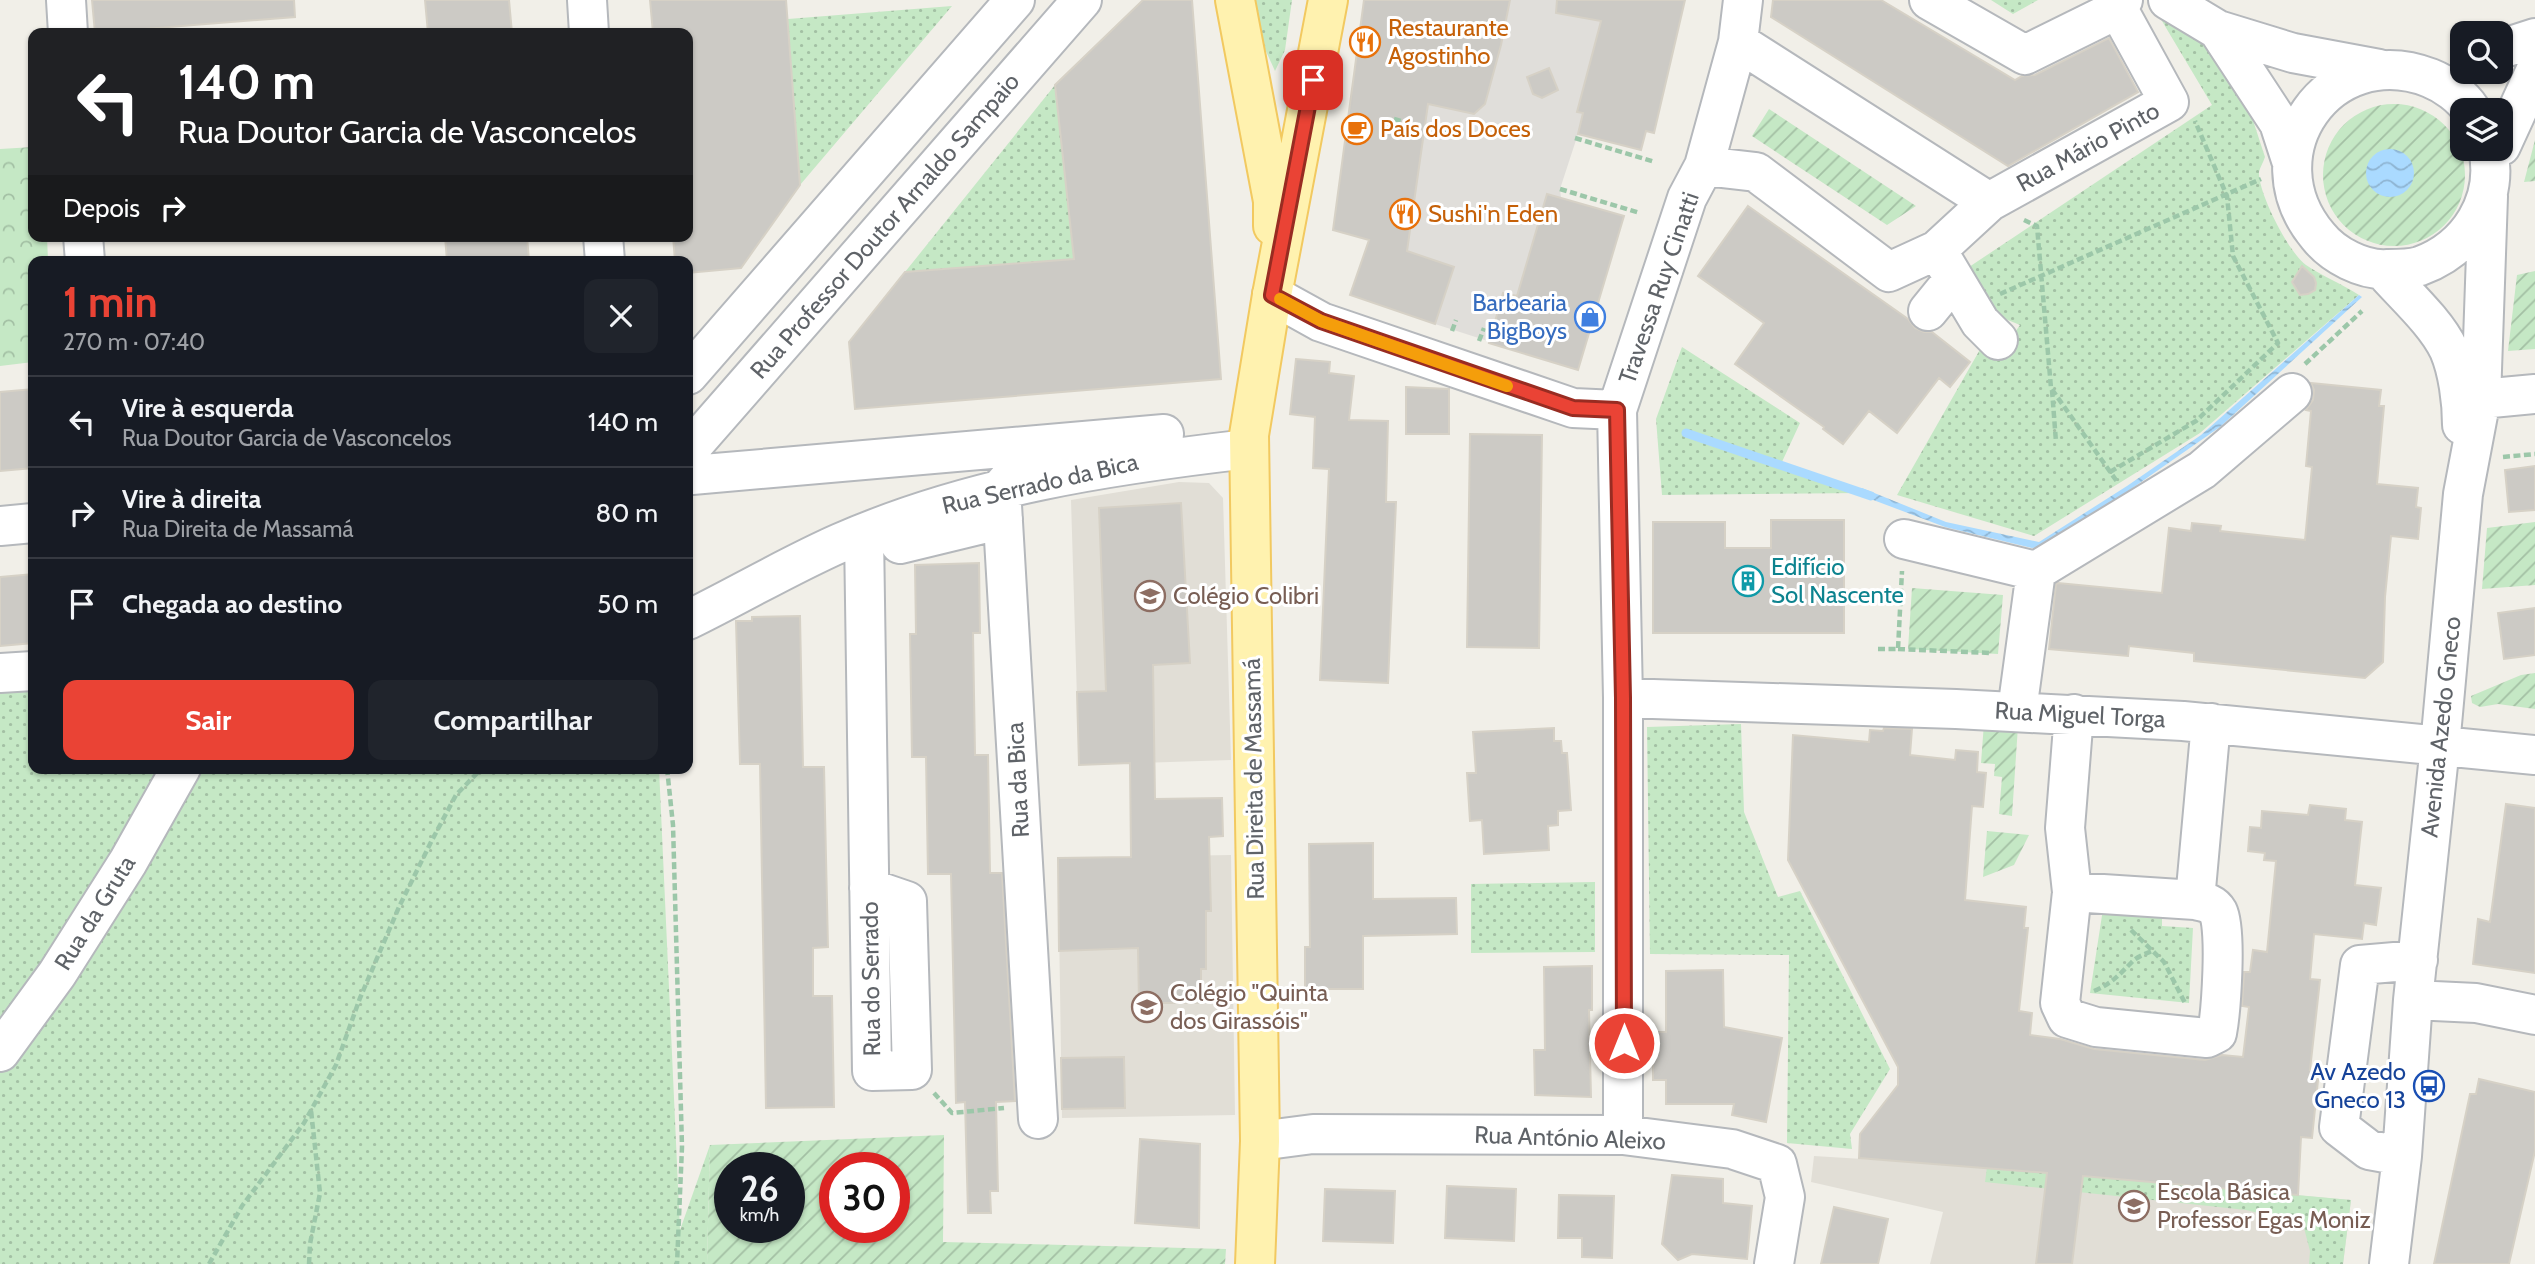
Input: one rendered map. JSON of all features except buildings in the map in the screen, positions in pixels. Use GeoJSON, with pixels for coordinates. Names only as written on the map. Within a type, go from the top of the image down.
{"type":"FeatureCollection","features":[{"type":"Feature","properties":{"kind":"main road","name":"Rua Direita de Massamá"},"geometry":{"type":"LineString","coordinates":[[1235,0],[1273,201],[1272,295]]}},
{"type":"Feature","properties":{"kind":"main road","name":"Rua Direita de Massamá"},"geometry":{"type":"LineString","coordinates":[[1255,1264],[1260,1141],[1249,442],[1272,295],[1328,0]]}},
{"type":"Feature","properties":{"kind":"street"},"geometry":{"type":"LineString","coordinates":[[66,0],[68,28]]}},
{"type":"Feature","properties":{"kind":"street"},"geometry":{"type":"LineString","coordinates":[[587,0],[589,28]]}},
{"type":"Feature","properties":{"kind":"street","name":"Rua Professor Doutor Arnaldo Sampaio"},"geometry":{"type":"LineString","coordinates":[[693,369],[1015,0]]}},
{"type":"Feature","properties":{"kind":"street","name":"Rua Professor Doutor Arnaldo Sampaio"},"geometry":{"type":"LineString","coordinates":[[693,468],[1082,0]]}},
{"type":"Feature","properties":{"kind":"street"},"geometry":{"type":"LineString","coordinates":[[1704,166],[1738,42],[1743,0]]}},
{"type":"Feature","properties":{"kind":"street"},"geometry":{"type":"LineString","coordinates":[[1929,0],[2025,55],[2120,5]]}},
{"type":"Feature","properties":{"kind":"street"},"geometry":{"type":"LineString","coordinates":[[2168,0],[2218,30],[2293,53],[2396,70],[2442,82],[2459,98]]}},
{"type":"Feature","properties":{"kind":"street","name":"Rua Mário Pinto"},"geometry":{"type":"LineString","coordinates":[[1704,166],[1755,172],[1889,272],[1945,265],[1989,202],[2169,102],[2120,5]]}},
{"type":"Feature","properties":{"kind":"street"},"geometry":{"type":"LineString","coordinates":[[2218,30],[2277,119],[2280,167],[2305,221],[2325,246],[2352,262],[2383,270],[2418,267],[2449,252],[2473,227],[2494,161]]}},
{"type":"Feature","properties":{"kind":"street"},"geometry":{"type":"LineString","coordinates":[[2513,45],[2535,38]]}},
{"type":"Feature","properties":{"kind":"street","name":"Rua Mário Pinto"},"geometry":{"type":"LineString","coordinates":[[1738,42],[1989,202]]}},
{"type":"Feature","properties":{"kind":"street"},"geometry":{"type":"LineString","coordinates":[[2280,167],[2311,109],[2330,89],[2354,75],[2450,62]]}},
{"type":"Feature","properties":{"kind":"street"},"geometry":{"type":"LineString","coordinates":[[2513,120],[2535,72]]}},
{"type":"Feature","properties":{"kind":"street","name":"Avenida Azedo Gneco"},"geometry":{"type":"LineString","coordinates":[[2389,1264],[2402,1156],[2413,1000],[2463,494],[2468,387],[2494,161]]}},
{"type":"Feature","properties":{"kind":"street","name":"Travessa Ruy Cinatti"},"geometry":{"type":"LineString","coordinates":[[1623,1135],[1623,698],[1617,410],[1687,198],[1704,166]]}},
{"type":"Feature","properties":{"kind":"street"},"geometry":{"type":"LineString","coordinates":[[1928,311],[1945,265]]}},
{"type":"Feature","properties":{"kind":"street"},"geometry":{"type":"LineString","coordinates":[[1945,265],[1980,322],[1998,340]]}},
{"type":"Feature","properties":{"kind":"street"},"geometry":{"type":"LineString","coordinates":[[2383,270],[2428,320],[2449,349],[2468,387],[2535,394]]}},
{"type":"Feature","properties":{"kind":"street"},"geometry":{"type":"LineString","coordinates":[[1272,295],[1321,321],[1573,408],[1617,410]]}},
{"type":"Feature","properties":{"kind":"street"},"geometry":{"type":"LineString","coordinates":[[1903,539],[2036,571],[2202,470],[2292,393]]}},
{"type":"Feature","properties":{"kind":"street","name":"Rua Serrado da Bica"},"geometry":{"type":"LineString","coordinates":[[693,473],[1025,448],[1219,429],[1249,442]]}},
{"type":"Feature","properties":{"kind":"street","name":"Rua Serrado da Bica"},"geometry":{"type":"LineString","coordinates":[[693,617],[839,543],[864,544],[946,503],[1002,504],[1149,460],[1249,442]]}},
{"type":"Feature","properties":{"kind":"street"},"geometry":{"type":"LineString","coordinates":[[1002,504],[1025,448]]}},
{"type":"Feature","properties":{"kind":"street","name":"Rua da Bica"},"geometry":{"type":"LineString","coordinates":[[1002,504],[1037,1112]]}},
{"type":"Feature","properties":{"kind":"street"},"geometry":{"type":"LineString","coordinates":[[0,526],[28,523]]}},
{"type":"Feature","properties":{"kind":"street","name":"Rua do Serrado"},"geometry":{"type":"LineString","coordinates":[[864,544],[872,1071],[912,1070]]}},
{"type":"Feature","properties":{"kind":"street"},"geometry":{"type":"LineString","coordinates":[[2017,711],[2036,571]]}},
{"type":"Feature","properties":{"kind":"street"},"geometry":{"type":"LineString","coordinates":[[0,673],[28,671]]}},
{"type":"Feature","properties":{"kind":"street","name":"Rua Miguel Torga"},"geometry":{"type":"LineString","coordinates":[[1623,698],[2017,711],[2211,723],[2535,755]]}},
{"type":"Feature","properties":{"kind":"street"},"geometry":{"type":"LineString","coordinates":[[2066,714],[2065,828],[2070,878],[2060,1003],[2067,1018],[2096,1027],[2207,1038],[2217,1033],[2221,925],[2217,911],[2209,904],[2194,900],[2070,878]]}},
{"type":"Feature","properties":{"kind":"street"},"geometry":{"type":"LineString","coordinates":[[2194,900],[2211,723]]}},
{"type":"Feature","properties":{"kind":"street","name":"Rua da Gruta"},"geometry":{"type":"LineString","coordinates":[[0,1052],[65,963],[128,862],[178,774]]}},
{"type":"Feature","properties":{"kind":"street"},"geometry":{"type":"LineString","coordinates":[[2402,1156],[2369,1150],[2339,1127],[2360,965],[2418,960]]}},
{"type":"Feature","properties":{"kind":"street"},"geometry":{"type":"LineString","coordinates":[[2413,1000],[2476,1003],[2535,1015]]}},
{"type":"Feature","properties":{"kind":"street","name":"Rua António Aleixo"},"geometry":{"type":"LineString","coordinates":[[1260,1141],[1314,1133],[1623,1135],[1732,1149],[1777,1164],[1785,1197],[1774,1264]]}},
{"type":"Feature","properties":{"kind":"path"},"geometry":{"type":"LineString","coordinates":[[2110,472],[2196,421],[2278,343],[2232,256],[2227,196],[2194,118],[2169,102]]}},
{"type":"Feature","properties":{"kind":"path"},"geometry":{"type":"LineString","coordinates":[[1394,119],[1460,137]]}},
{"type":"Feature","properties":{"kind":"path"},"geometry":{"type":"LineString","coordinates":[[1576,138],[1655,162]]}},
{"type":"Feature","properties":{"kind":"path"},"geometry":{"type":"LineString","coordinates":[[1994,297],[2227,196],[2280,167]]}},
{"type":"Feature","properties":{"kind":"path"},"geometry":{"type":"LineString","coordinates":[[1560,189],[1640,213]]}},
{"type":"Feature","properties":{"kind":"path"},"geometry":{"type":"LineString","coordinates":[[1989,202],[2037,226],[2056,442]]}},
{"type":"Feature","properties":{"kind":"path"},"geometry":{"type":"LineString","coordinates":[[2292,393],[2299,370],[2362,311]]}},
{"type":"Feature","properties":{"kind":"path"},"geometry":{"type":"LineString","coordinates":[[2052,388],[2136,510]]}},
{"type":"Feature","properties":{"kind":"path"},"geometry":{"type":"LineString","coordinates":[[2500,458],[2535,454]]}},
{"type":"Feature","properties":{"kind":"path"},"geometry":{"type":"LineString","coordinates":[[1898,649],[1903,539]]}},
{"type":"Feature","properties":{"kind":"path"},"geometry":{"type":"LineString","coordinates":[[1878,649],[2024,655]]}},
{"type":"Feature","properties":{"kind":"path"},"geometry":{"type":"LineString","coordinates":[[209,1264],[242,1206],[304,1123],[336,1065],[360,998],[399,907],[456,795],[476,774]]}},
{"type":"Feature","properties":{"kind":"path"},"geometry":{"type":"LineString","coordinates":[[668,774],[673,825],[682,1147],[677,1264]]}},
{"type":"Feature","properties":{"kind":"path"},"geometry":{"type":"LineString","coordinates":[[2127,926],[2164,962],[2187,1007],[2217,1033]]}},
{"type":"Feature","properties":{"kind":"path"},"geometry":{"type":"LineString","coordinates":[[2060,1003],[2078,1004],[2082,998],[2108,985],[2123,973],[2132,961],[2152,950]]}},
{"type":"Feature","properties":{"kind":"path"},"geometry":{"type":"LineString","coordinates":[[912,1070],[952,1113],[1037,1112]]}},
{"type":"Feature","properties":{"kind":"path"},"geometry":{"type":"LineString","coordinates":[[309,1264],[320,1193],[311,1110]]}},
{"type":"Feature","properties":{"kind":"shaded area"},"geometry":{"type":"Polygon","coordinates":[[[1383,0],[1685,0],[1654,133],[1646,131],[1641,150],[1578,134],[1560,189],[1561,198],[1624,216],[1578,370],[1435,324],[1353,288],[1370,238],[1383,0]]]}},
{"type":"Feature","properties":{"kind":"shaded area","name":"Colégio Colibri"},"geometry":{"type":"Polygon","coordinates":[[[1179,482],[1209,483],[1223,498],[1231,760],[1079,765],[1071,500],[1179,482]]]}},
{"type":"Feature","properties":{"kind":"shaded area","name":"Colégio \"Quinta dos Girassóis\""},"geometry":{"type":"Polygon","coordinates":[[[1231,855],[1235,1115],[1062,1118],[1058,858],[1231,855]]]}},
{"type":"Feature","properties":{"kind":"shaded area","name":"Escola Básica Professor Egas Moniz"},"geometry":{"type":"Polygon","coordinates":[[[1814,1156],[1960,1165],[2351,1200],[2343,1264],[1930,1264],[1943,1212],[1811,1182],[1814,1156]]]}},
{"type":"Feature","properties":{"kind":"green space"},"geometry":{"type":"Polygon","coordinates":[[[1255,0],[1292,0],[1285,50],[1275,71],[1265,49],[1255,0]]]}},
{"type":"Feature","properties":{"kind":"green space"},"geometry":{"type":"Polygon","coordinates":[[[1991,0],[2038,0],[2013,14],[1991,0]]]}},
{"type":"Feature","properties":{"kind":"green space"},"geometry":{"type":"Polygon","coordinates":[[[952,6],[800,185],[788,19],[952,6]]]}},
{"type":"Feature","properties":{"kind":"green space"},"geometry":{"type":"Polygon","coordinates":[[[2159,16],[2206,46],[2222,61],[2241,90],[2265,157],[2259,172],[2260,182],[2276,222],[2291,248],[2306,265],[2359,295],[2200,433],[2034,536],[1897,495],[1982,346],[1998,356],[2020,325],[1981,309],[1966,269],[2212,105],[2159,16]]]}},
{"type":"Feature","properties":{"kind":"green space"},"geometry":{"type":"Polygon","coordinates":[[[1055,85],[1074,259],[905,272],[1055,85]]]}},
{"type":"Feature","properties":{"kind":"green space"},"geometry":{"type":"Polygon","coordinates":[[[2380,105],[2408,105],[2434,116],[2450,132],[2450,161],[2464,161],[2464,189],[2453,215],[2434,234],[2408,245],[2380,245],[2354,234],[2335,215],[2324,189],[2324,161],[2335,135],[2354,116],[2380,105]]]}},
{"type":"Feature","properties":{"kind":"green space"},"geometry":{"type":"Polygon","coordinates":[[[1769,109],[1916,206],[1887,225],[1752,136],[1769,109]]]}},
{"type":"Feature","properties":{"kind":"green space"},"geometry":{"type":"Polygon","coordinates":[[[2535,140],[2535,181],[2524,182],[2535,140]]]}},
{"type":"Feature","properties":{"kind":"green space"},"geometry":{"type":"Polygon","coordinates":[[[28,147],[28,242],[47,242],[48,256],[28,256],[28,363],[0,366],[0,149],[28,147]]]}},
{"type":"Feature","properties":{"kind":"green space"},"geometry":{"type":"Polygon","coordinates":[[[2535,271],[2535,349],[2508,351],[2517,275],[2535,271]]]}},
{"type":"Feature","properties":{"kind":"green space"},"geometry":{"type":"Polygon","coordinates":[[[1682,347],[1800,423],[1781,464],[1862,493],[1662,495],[1656,419],[1682,347]]]}},
{"type":"Feature","properties":{"kind":"green space"},"geometry":{"type":"Polygon","coordinates":[[[2535,522],[2535,585],[2482,589],[2487,528],[2535,522]]]}},
{"type":"Feature","properties":{"kind":"green space"},"geometry":{"type":"Polygon","coordinates":[[[1912,588],[2003,595],[1998,654],[1908,649],[1912,588]]]}},
{"type":"Feature","properties":{"kind":"green space"},"geometry":{"type":"Polygon","coordinates":[[[2535,673],[2535,709],[2498,704],[2480,707],[2472,703],[2471,696],[2521,675],[2535,673]]]}},
{"type":"Feature","properties":{"kind":"green space"},"geometry":{"type":"Polygon","coordinates":[[[0,684],[28,684],[28,774],[659,774],[680,1230],[710,1145],[707,1264],[0,1264],[0,684]]]}},
{"type":"Feature","properties":{"kind":"green space"},"geometry":{"type":"Polygon","coordinates":[[[1984,723],[2018,726],[2012,816],[1999,814],[2002,777],[1994,776],[1995,764],[1981,763],[1984,723]]]}},
{"type":"Feature","properties":{"kind":"green space"},"geometry":{"type":"Polygon","coordinates":[[[1741,724],[1744,812],[1778,897],[1800,891],[1890,1069],[1850,1134],[1852,1149],[1787,1143],[1789,955],[1650,954],[1647,727],[1741,724]]]}},
{"type":"Feature","properties":{"kind":"green space"},"geometry":{"type":"Polygon","coordinates":[[[1987,831],[2029,835],[2014,865],[1983,877],[1987,831]]]}},
{"type":"Feature","properties":{"kind":"green space"},"geometry":{"type":"Polygon","coordinates":[[[1595,882],[1595,952],[1471,953],[1471,884],[1595,882]]]}},
{"type":"Feature","properties":{"kind":"green space"},"geometry":{"type":"Polygon","coordinates":[[[2103,909],[2162,914],[2162,926],[2193,928],[2189,1003],[2090,993],[2103,909]]]}},
{"type":"Feature","properties":{"kind":"green space"},"geometry":{"type":"Polygon","coordinates":[[[944,1135],[943,1242],[1226,1249],[1225,1264],[707,1264],[710,1145],[944,1135]]]}},
{"type":"Feature","properties":{"kind":"green space"},"geometry":{"type":"Polygon","coordinates":[[[1987,1167],[2351,1200],[2343,1264],[2309,1264],[2310,1251],[2304,1228],[2287,1220],[2246,1210],[1985,1182],[1987,1167]]]}},
{"type":"Feature","properties":{"kind":"water"},"geometry":{"type":"Polygon","coordinates":[[[2390,149],[2407,156],[2414,173],[2407,190],[2390,197],[2373,190],[2366,173],[2373,156],[2390,149]]]}},
{"type":"Feature","properties":{"kind":"water"},"geometry":{"type":"Polygon","coordinates":[[[2359,295],[2362,297],[2220,427],[2121,496],[2041,547],[2032,548],[1945,527],[1860,495],[1862,488],[1946,522],[2039,542],[2201,435],[2359,295]]]}},
{"type":"Feature","properties":{"kind":"waterway"},"geometry":{"type":"LineString","coordinates":[[1686,433],[1871,496]]}},
{"type":"Feature","properties":{"kind":"slow traffic"},"geometry":{"type":"LineString","coordinates":[[1280,299],[1321,321],[1507,386]]}},
{"type":"Feature","properties":{"kind":"place","name":"Restaurante Agostinho"},"geometry":{"type":"Point","coordinates":[1365,42]}},
{"type":"Feature","properties":{"kind":"place","name":"País dos Doces"},"geometry":{"type":"Point","coordinates":[1357,129]}},
{"type":"Feature","properties":{"kind":"place","name":"Sushi'n Eden"},"geometry":{"type":"Point","coordinates":[1405,214]}},
{"type":"Feature","properties":{"kind":"place","name":"Barbearia BigBoys"},"geometry":{"type":"Point","coordinates":[1590,317]}},
{"type":"Feature","properties":{"kind":"place","name":"Edifício Sol Nascente"},"geometry":{"type":"Point","coordinates":[1748,581]}},
{"type":"Feature","properties":{"kind":"place","name":"Colégio Colibri"},"geometry":{"type":"Point","coordinates":[1150,596]}},
{"type":"Feature","properties":{"kind":"place","name":"Colégio \"Quinta dos Girassóis\""},"geometry":{"type":"Point","coordinates":[1147,1007]}},
{"type":"Feature","properties":{"kind":"place","name":"Av Azedo Gneco 13"},"geometry":{"type":"Point","coordinates":[2429,1086]}},
{"type":"Feature","properties":{"kind":"place","name":"Escola Básica Professor Egas Moniz"},"geometry":{"type":"Point","coordinates":[2134,1206]}},
{"type":"Feature","properties":{"kind":"route"},"geometry":{"type":"LineString","coordinates":[[1313,80],[1272,295],[1321,321],[1573,408],[1617,410],[1623,698],[1624,1043]]}}]}
